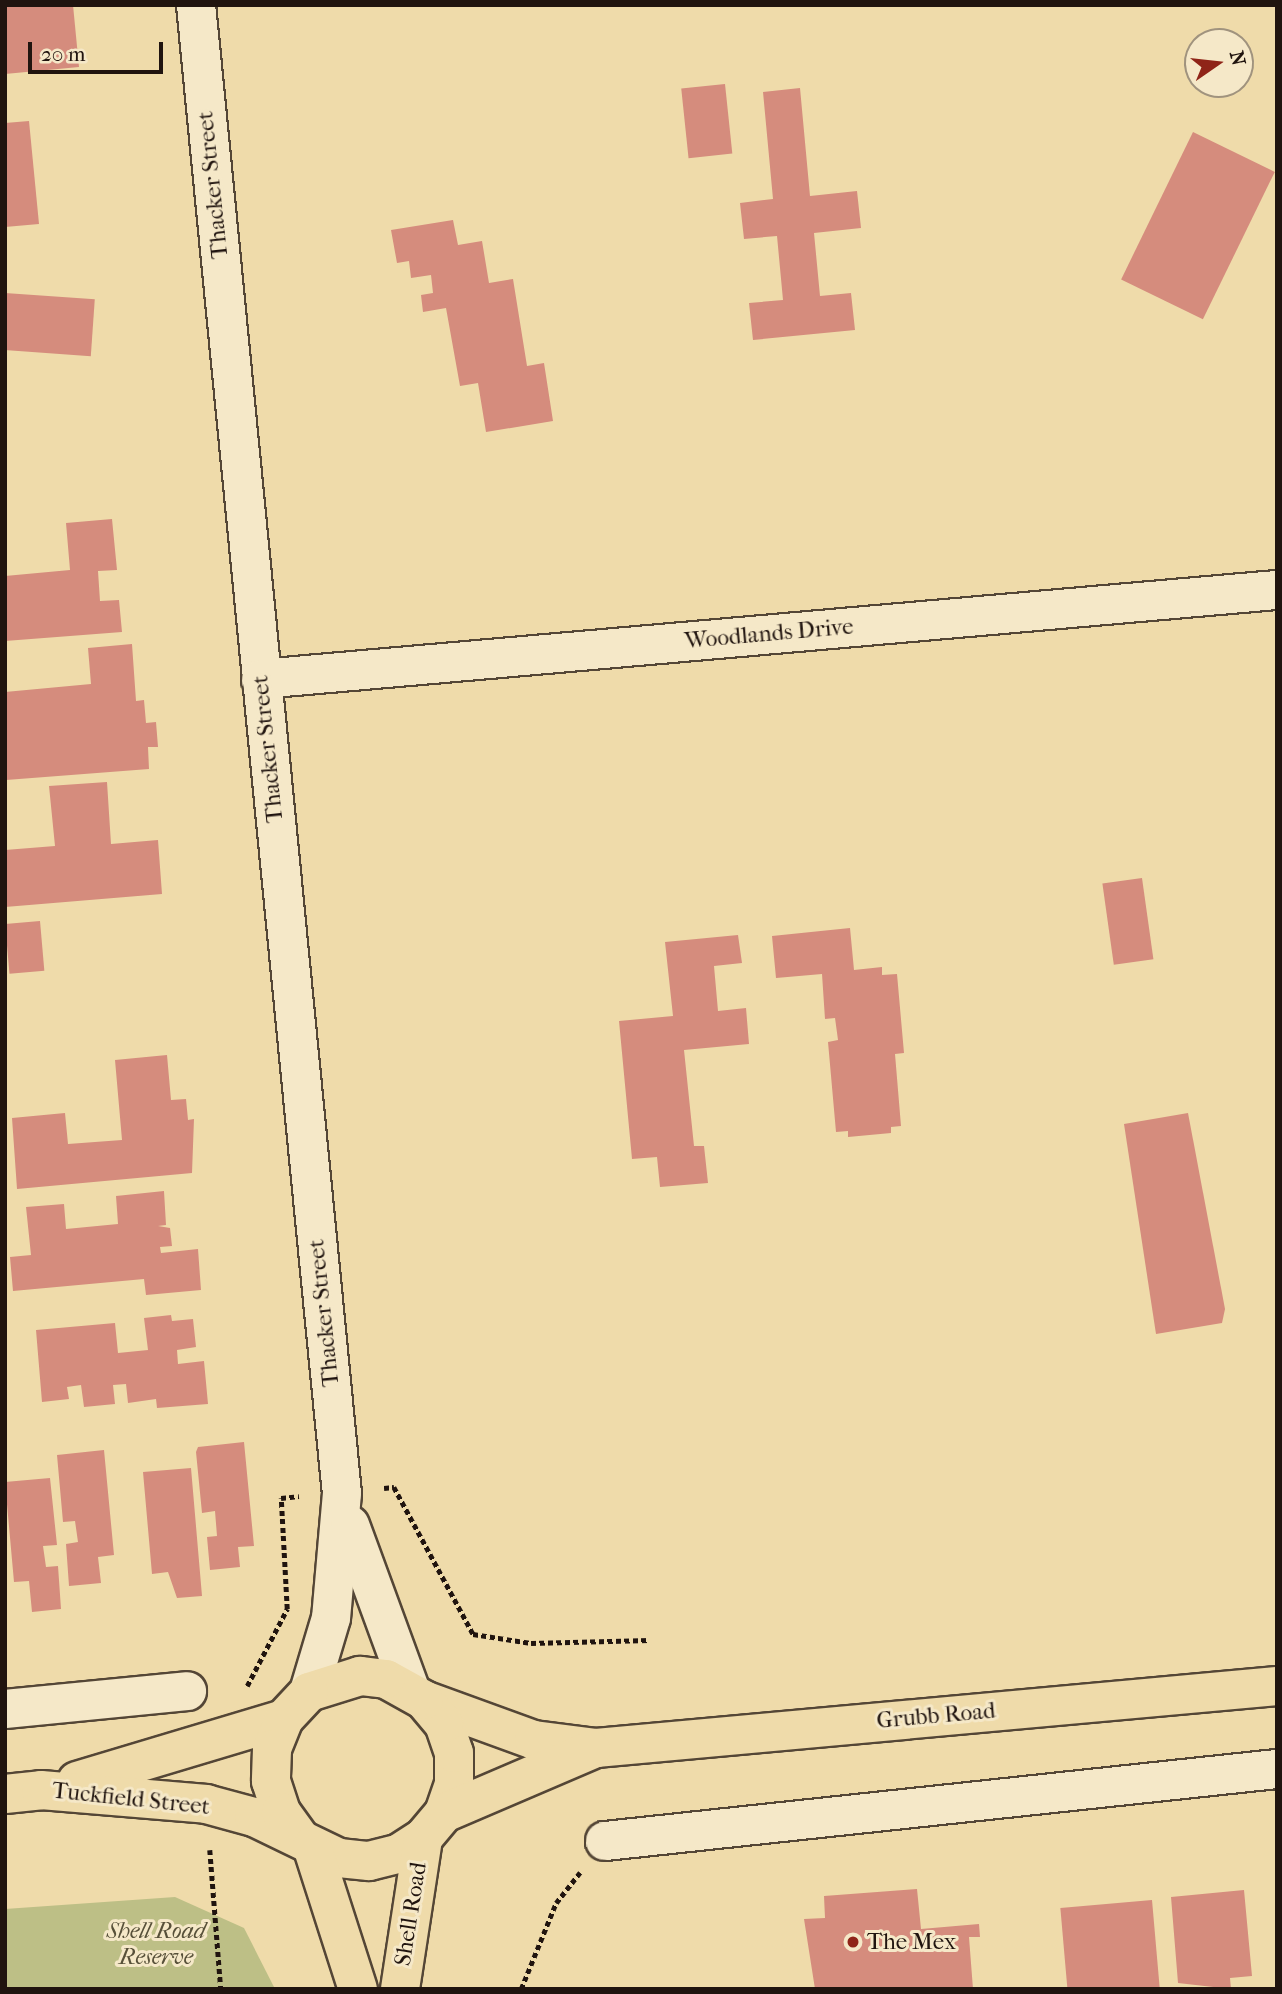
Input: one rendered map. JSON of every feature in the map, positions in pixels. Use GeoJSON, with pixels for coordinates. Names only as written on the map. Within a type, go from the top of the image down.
{"type":"FeatureCollection","features":[{"type":"Feature","properties":{"kind":"main road"},"geometry":{"type":"LineString","coordinates":[[306,1842],[339,1858],[369,1861],[398,1854],[433,1826],[454,1784],[454,1753],[444,1724],[417,1694],[359,1676],[297,1705],[272,1749],[271,1781],[281,1812],[306,1842],[358,1989]]}},
{"type":"Feature","properties":{"kind":"main road","name":"Grubb Road"},"geometry":{"type":"LineString","coordinates":[[417,1694],[534,1740],[596,1748],[1277,1686]]}},
{"type":"Feature","properties":{"kind":"main road","name":"Tuckfield Street"},"geometry":{"type":"LineString","coordinates":[[23,1792],[297,1705]]}},
{"type":"Feature","properties":{"kind":"main road","name":"Grubb Road"},"geometry":{"type":"LineString","coordinates":[[433,1826],[596,1748]]}},
{"type":"Feature","properties":{"kind":"main road","name":"Tuckfield Street"},"geometry":{"type":"LineString","coordinates":[[23,1792],[206,1804],[306,1842]]}},
{"type":"Feature","properties":{"kind":"main road","name":"Shell Road"},"geometry":{"type":"LineString","coordinates":[[400,1989],[433,1826]]}},
{"type":"Feature","properties":{"kind":"street","name":"Thacker Street"},"geometry":{"type":"LineString","coordinates":[[196,5],[342,1493],[364,1576],[417,1694]]}},
{"type":"Feature","properties":{"kind":"street","name":"Woodlands Drive"},"geometry":{"type":"LineString","coordinates":[[261,679],[1277,590]]}},
{"type":"Feature","properties":{"kind":"street","name":"Thacker Street"},"geometry":{"type":"LineString","coordinates":[[297,1705],[332,1607],[342,1493]]}},
{"type":"Feature","properties":{"kind":"street"},"geometry":{"type":"LineString","coordinates":[[5,1709],[187,1690]]}},
{"type":"Feature","properties":{"kind":"street"},"geometry":{"type":"LineString","coordinates":[[605,1841],[1277,1769]]}},
{"type":"Feature","properties":{"kind":"path"},"geometry":{"type":"LineString","coordinates":[[206,1804],[221,1989]]}},
{"type":"Feature","properties":{"kind":"path"},"geometry":{"type":"LineString","coordinates":[[521,1989],[556,1903],[605,1841]]}},
{"type":"Feature","properties":{"kind":"green space","name":"Shell Road Reserve"},"geometry":{"type":"Polygon","coordinates":[[[175,1897],[244,1928],[275,1989],[5,1989],[5,1909],[175,1897]]]}},
{"type":"Feature","properties":{"kind":"building"},"geometry":{"type":"Polygon","coordinates":[[[5,5],[73,5],[79,67],[5,74],[5,5]]]}},
{"type":"Feature","properties":{"kind":"building"},"geometry":{"type":"Polygon","coordinates":[[[725,84],[732,154],[689,158],[681,89],[725,84]]]}},
{"type":"Feature","properties":{"kind":"building"},"geometry":{"type":"Polygon","coordinates":[[[800,88],[810,196],[857,191],[861,228],[814,233],[820,296],[851,293],[855,330],[753,340],[749,303],[783,300],[777,236],[744,239],[740,203],[773,199],[763,92],[800,88]]]}},
{"type":"Feature","properties":{"kind":"building"},"geometry":{"type":"Polygon","coordinates":[[[29,121],[39,224],[5,227],[5,123],[29,121]]]}},
{"type":"Feature","properties":{"kind":"building"},"geometry":{"type":"Polygon","coordinates":[[[1193,132],[1275,172],[1203,319],[1121,279],[1193,132]]]}},
{"type":"Feature","properties":{"kind":"building"},"geometry":{"type":"Polygon","coordinates":[[[453,220],[458,245],[482,241],[489,283],[513,279],[527,366],[544,363],[553,421],[486,432],[478,383],[460,386],[446,308],[423,312],[421,295],[433,293],[431,275],[411,278],[409,261],[397,263],[391,230],[453,220]]]}},
{"type":"Feature","properties":{"kind":"building"},"geometry":{"type":"Polygon","coordinates":[[[5,293],[95,299],[91,356],[5,350],[5,293]]]}},
{"type":"Feature","properties":{"kind":"building"},"geometry":{"type":"Polygon","coordinates":[[[112,519],[117,570],[98,571],[100,601],[119,600],[122,632],[5,641],[5,576],[70,570],[66,523],[112,519]]]}},
{"type":"Feature","properties":{"kind":"building"},"geometry":{"type":"Polygon","coordinates":[[[132,644],[136,701],[144,700],[146,723],[156,722],[158,747],[148,747],[149,769],[6,780],[5,692],[91,684],[88,648],[132,644]]]}},
{"type":"Feature","properties":{"kind":"building"},"geometry":{"type":"Polygon","coordinates":[[[107,782],[111,844],[158,840],[162,894],[5,907],[5,850],[55,846],[49,786],[107,782]]]}},
{"type":"Feature","properties":{"kind":"building"},"geometry":{"type":"Polygon","coordinates":[[[1142,878],[1153,959],[1114,965],[1102,884],[1142,878]]]}},
{"type":"Feature","properties":{"kind":"building"},"geometry":{"type":"Polygon","coordinates":[[[40,921],[44,971],[9,974],[5,924],[40,921]]]}},
{"type":"Feature","properties":{"kind":"building"},"geometry":{"type":"Polygon","coordinates":[[[850,928],[854,970],[882,967],[882,975],[897,974],[904,1053],[895,1054],[901,1126],[891,1127],[891,1133],[848,1137],[848,1131],[836,1132],[828,1042],[838,1040],[835,1018],[825,1019],[822,974],[776,978],[772,936],[850,928]]]}},
{"type":"Feature","properties":{"kind":"building"},"geometry":{"type":"Polygon","coordinates":[[[738,935],[742,963],[714,966],[718,1011],[746,1008],[749,1044],[684,1050],[694,1146],[704,1146],[708,1183],[660,1187],[657,1157],[632,1159],[619,1021],[673,1016],[665,942],[738,935]]]}},
{"type":"Feature","properties":{"kind":"building"},"geometry":{"type":"Polygon","coordinates":[[[167,1055],[171,1100],[186,1099],[188,1120],[194,1119],[192,1173],[17,1189],[12,1118],[65,1113],[68,1144],[122,1140],[115,1060],[167,1055]]]}},
{"type":"Feature","properties":{"kind":"building"},"geometry":{"type":"Polygon","coordinates":[[[1188,1113],[1225,1309],[1222,1323],[1156,1334],[1124,1124],[1188,1113]]]}},
{"type":"Feature","properties":{"kind":"building"},"geometry":{"type":"Polygon","coordinates":[[[164,1191],[166,1225],[158,1226],[170,1228],[172,1246],[160,1247],[161,1253],[198,1249],[201,1290],[146,1295],[144,1279],[13,1291],[10,1257],[31,1255],[26,1207],[64,1204],[66,1229],[118,1224],[116,1196],[164,1191]]]}},
{"type":"Feature","properties":{"kind":"building"},"geometry":{"type":"Polygon","coordinates":[[[171,1315],[172,1321],[193,1319],[196,1347],[177,1350],[178,1364],[204,1361],[208,1404],[157,1408],[156,1399],[128,1403],[126,1384],[113,1385],[115,1404],[84,1407],[81,1385],[67,1387],[69,1399],[42,1402],[36,1330],[115,1323],[118,1353],[148,1350],[144,1318],[171,1315]]]}},
{"type":"Feature","properties":{"kind":"building"},"geometry":{"type":"Polygon","coordinates":[[[244,1442],[254,1546],[238,1547],[240,1567],[210,1570],[207,1537],[217,1536],[215,1511],[202,1513],[196,1452],[198,1447],[244,1442]]]}},
{"type":"Feature","properties":{"kind":"building"},"geometry":{"type":"Polygon","coordinates":[[[104,1450],[114,1555],[98,1557],[101,1583],[69,1586],[66,1544],[78,1542],[75,1521],[63,1522],[57,1455],[104,1450]]]}},
{"type":"Feature","properties":{"kind":"building"},"geometry":{"type":"Polygon","coordinates":[[[191,1468],[202,1596],[177,1598],[168,1572],[152,1574],[143,1472],[191,1468]]]}},
{"type":"Feature","properties":{"kind":"building"},"geometry":{"type":"Polygon","coordinates":[[[50,1478],[57,1545],[43,1546],[46,1567],[58,1566],[61,1609],[32,1612],[29,1581],[14,1582],[5,1482],[50,1478]]]}},
{"type":"Feature","properties":{"kind":"building"},"geometry":{"type":"Polygon","coordinates":[[[917,1889],[921,1929],[979,1924],[980,1937],[969,1937],[973,1989],[815,1989],[804,1919],[825,1918],[824,1896],[917,1889]]]}},
{"type":"Feature","properties":{"kind":"building"},"geometry":{"type":"Polygon","coordinates":[[[1244,1890],[1252,1976],[1230,1978],[1231,1989],[1178,1983],[1171,1897],[1244,1890]]]}},
{"type":"Feature","properties":{"kind":"building"},"geometry":{"type":"Polygon","coordinates":[[[1152,1900],[1160,1989],[1067,1989],[1060,1908],[1152,1900]]]}},
{"type":"Feature","properties":{"kind":"place","name":"The Mex"},"geometry":{"type":"Point","coordinates":[853,1942]}}]}
